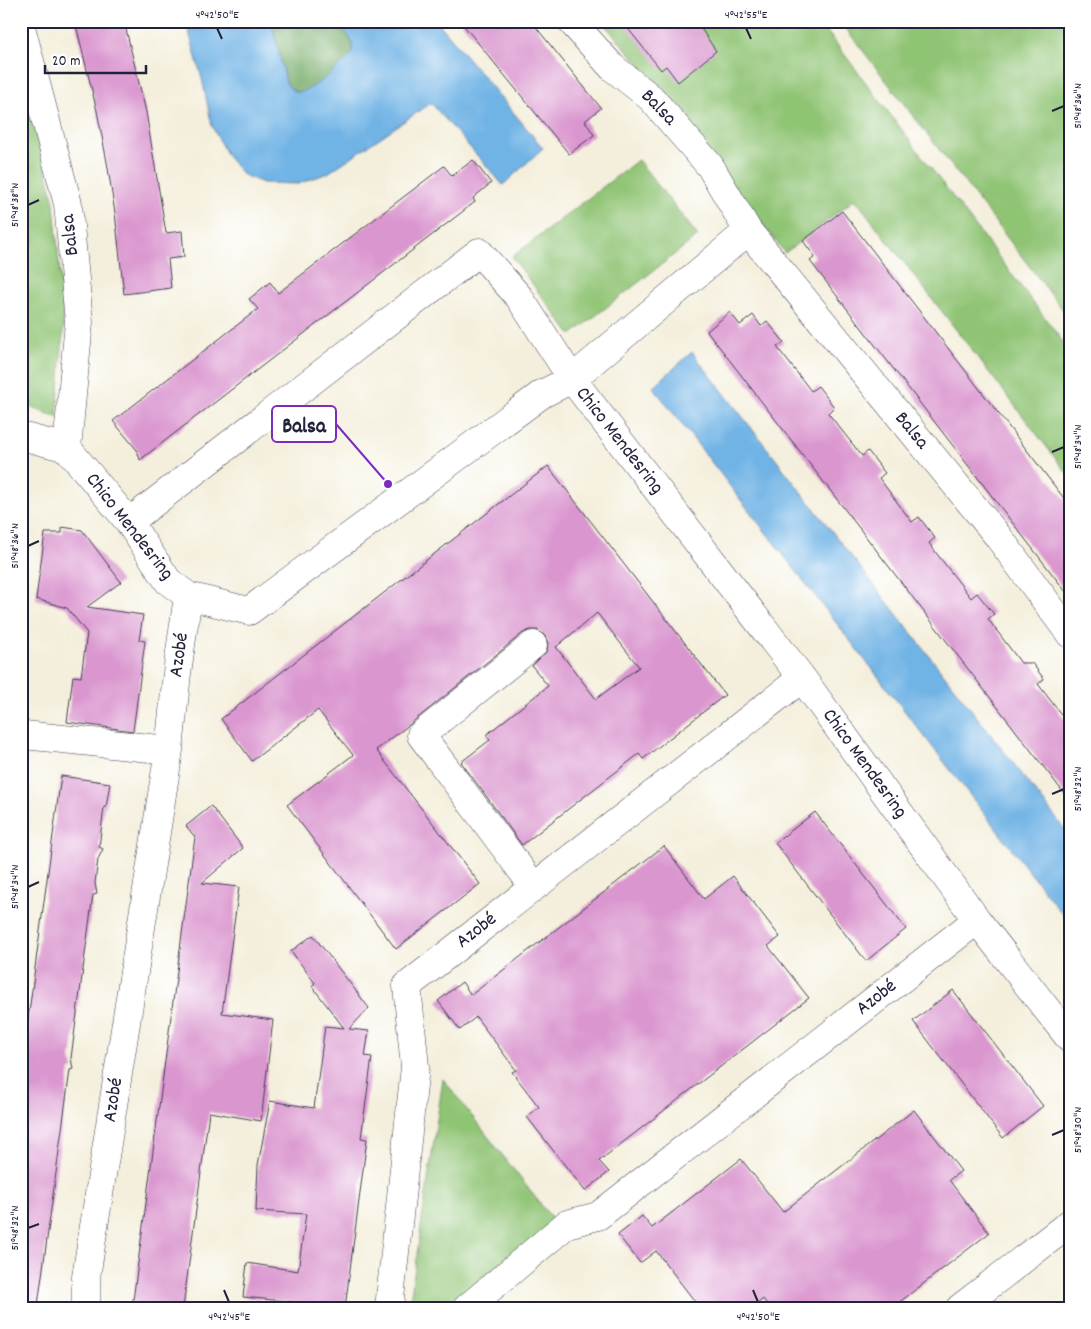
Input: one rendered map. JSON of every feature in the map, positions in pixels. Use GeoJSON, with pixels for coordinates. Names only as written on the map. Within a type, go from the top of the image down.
{"type":"FeatureCollection","features":[{"type":"Feature","properties":{"kind":"street","name":"Balsa"},"geometry":{"type":"LineString","coordinates":[[571,21],[612,67],[651,98],[710,166],[748,231],[996,535],[1070,634]]}},
{"type":"Feature","properties":{"kind":"street","name":"Balsa"},"geometry":{"type":"LineString","coordinates":[[21,27],[68,204],[80,322],[68,448]]}},
{"type":"Feature","properties":{"kind":"street"},"geometry":{"type":"LineString","coordinates":[[129,522],[479,252],[519,298],[572,379],[748,231]]}},
{"type":"Feature","properties":{"kind":"street","name":"Chico Mendesring"},"geometry":{"type":"LineString","coordinates":[[68,448],[129,522],[168,581],[188,596],[249,611],[542,394],[572,379],[802,678],[977,920],[1070,1039]]}},
{"type":"Feature","properties":{"kind":"street"},"geometry":{"type":"LineString","coordinates":[[21,436],[68,448]]}},
{"type":"Feature","properties":{"kind":"street","name":"Azobé"},"geometry":{"type":"LineString","coordinates":[[86,1308],[86,1277],[168,750],[176,673],[188,596]]}},
{"type":"Feature","properties":{"kind":"street"},"geometry":{"type":"LineString","coordinates":[[533,645],[421,735],[534,887]]}},
{"type":"Feature","properties":{"kind":"street","name":"Azobé"},"geometry":{"type":"LineString","coordinates":[[389,1308],[415,1067],[407,986],[802,678]]}},
{"type":"Feature","properties":{"kind":"street"},"geometry":{"type":"LineString","coordinates":[[24,735],[168,750]]}},
{"type":"Feature","properties":{"kind":"street","name":"Azobé"},"geometry":{"type":"LineString","coordinates":[[466,1308],[567,1224],[598,1216],[977,920]]}},
{"type":"Feature","properties":{"kind":"street"},"geometry":{"type":"LineString","coordinates":[[960,1308],[1070,1223]]}},
{"type":"Feature","properties":{"kind":"green space"},"geometry":{"type":"Polygon","coordinates":[[[271,21],[335,21],[351,40],[352,54],[318,83],[297,92],[290,88],[286,82],[271,21]]]}},
{"type":"Feature","properties":{"kind":"green space"},"geometry":{"type":"Polygon","coordinates":[[[601,21],[819,21],[1070,351],[1070,477],[855,199],[785,253],[636,60],[601,21]]]}},
{"type":"Feature","properties":{"kind":"green space"},"geometry":{"type":"Polygon","coordinates":[[[840,21],[1059,21],[1070,34],[1070,319],[840,21]]]}},
{"type":"Feature","properties":{"kind":"green space"},"geometry":{"type":"Polygon","coordinates":[[[21,57],[54,203],[64,321],[57,417],[21,406],[21,294],[32,211],[21,184],[21,57]]]}},
{"type":"Feature","properties":{"kind":"green space"},"geometry":{"type":"Polygon","coordinates":[[[638,160],[698,236],[571,335],[512,257],[638,160]]]}},
{"type":"Feature","properties":{"kind":"green space"},"geometry":{"type":"Polygon","coordinates":[[[443,1079],[560,1229],[453,1308],[409,1308],[443,1079]]]}},
{"type":"Feature","properties":{"kind":"water"},"geometry":{"type":"Polygon","coordinates":[[[186,21],[271,21],[286,82],[293,91],[297,92],[317,83],[334,71],[352,54],[351,40],[335,21],[437,21],[543,148],[503,185],[431,103],[328,173],[298,184],[263,183],[243,175],[227,156],[212,126],[202,79],[186,21]]]}},
{"type":"Feature","properties":{"kind":"water"},"geometry":{"type":"Polygon","coordinates":[[[692,352],[1070,836],[1070,924],[653,387],[692,352]]]}},
{"type":"Feature","properties":{"kind":"building"},"geometry":{"type":"Polygon","coordinates":[[[75,21],[124,21],[146,112],[166,233],[182,231],[184,257],[168,259],[171,288],[124,294],[107,162],[97,111],[75,21]]]}},
{"type":"Feature","properties":{"kind":"building"},"geometry":{"type":"Polygon","coordinates":[[[460,21],[531,21],[601,108],[585,121],[594,135],[569,154],[460,21]]]}},
{"type":"Feature","properties":{"kind":"building"},"geometry":{"type":"Polygon","coordinates":[[[622,21],[696,21],[716,51],[678,82],[666,66],[661,70],[622,21]]]}},
{"type":"Feature","properties":{"kind":"building"},"geometry":{"type":"Polygon","coordinates":[[[473,160],[491,183],[473,198],[475,202],[140,460],[137,450],[113,421],[258,309],[249,299],[270,282],[278,293],[444,166],[452,176],[473,160]]]}},
{"type":"Feature","properties":{"kind":"building"},"geometry":{"type":"Polygon","coordinates":[[[842,211],[1070,506],[1070,597],[810,261],[815,257],[803,241],[842,211]]]}},
{"type":"Feature","properties":{"kind":"building"},"geometry":{"type":"Polygon","coordinates":[[[730,312],[740,325],[753,315],[761,326],[767,321],[784,342],[777,347],[811,391],[818,386],[834,407],[828,413],[862,456],[868,451],[885,473],[879,478],[912,522],[919,517],[935,538],[929,543],[971,598],[977,593],[994,614],[988,619],[1021,663],[1032,663],[1044,679],[1038,684],[1070,726],[1070,801],[707,331],[730,312]]]}},
{"type":"Feature","properties":{"kind":"building"},"geometry":{"type":"Polygon","coordinates":[[[548,466],[725,695],[643,759],[639,754],[522,845],[461,762],[490,740],[486,735],[548,686],[532,666],[547,651],[548,643],[545,636],[538,630],[530,630],[523,633],[376,750],[480,884],[396,949],[287,805],[353,755],[318,710],[252,761],[221,719],[548,466]],[[597,613],[556,647],[596,699],[639,667],[597,613]]]}},
{"type":"Feature","properties":{"kind":"building"},"geometry":{"type":"Polygon","coordinates":[[[62,527],[82,530],[121,582],[87,607],[143,615],[139,640],[145,641],[133,731],[67,722],[73,676],[81,677],[87,633],[67,608],[36,599],[45,533],[62,533],[62,527]]]}},
{"type":"Feature","properties":{"kind":"building"},"geometry":{"type":"Polygon","coordinates":[[[61,776],[110,783],[106,807],[104,807],[99,847],[103,849],[98,859],[95,883],[97,894],[93,895],[71,1058],[73,1069],[70,1070],[38,1305],[21,1303],[21,1071],[61,776]]]}},
{"type":"Feature","properties":{"kind":"building"},"geometry":{"type":"Polygon","coordinates":[[[211,806],[243,848],[202,883],[239,887],[222,1013],[273,1020],[261,1121],[209,1112],[183,1308],[132,1308],[195,837],[186,826],[211,806]]]}},
{"type":"Feature","properties":{"kind":"building"},"geometry":{"type":"Polygon","coordinates":[[[815,812],[906,929],[866,961],[775,843],[815,812]]]}},
{"type":"Feature","properties":{"kind":"building"},"geometry":{"type":"Polygon","coordinates":[[[664,846],[704,899],[733,876],[780,937],[768,946],[809,998],[599,1161],[609,1172],[585,1191],[527,1117],[539,1107],[512,1072],[516,1070],[476,1017],[460,1030],[438,1001],[462,982],[471,995],[664,846]]]}},
{"type":"Feature","properties":{"kind":"building"},"geometry":{"type":"Polygon","coordinates":[[[313,935],[369,1008],[349,1029],[369,1031],[365,1056],[372,1057],[361,1138],[367,1139],[345,1308],[294,1308],[294,1302],[243,1297],[247,1263],[298,1271],[306,1214],[256,1211],[258,1165],[270,1101],[314,1108],[325,1026],[344,1028],[312,986],[315,983],[291,951],[313,935]]]}},
{"type":"Feature","properties":{"kind":"building"},"geometry":{"type":"Polygon","coordinates":[[[953,990],[1043,1106],[1003,1138],[913,1021],[953,990]]]}},
{"type":"Feature","properties":{"kind":"building"},"geometry":{"type":"Polygon","coordinates":[[[914,1110],[961,1171],[949,1180],[989,1233],[892,1308],[770,1308],[763,1299],[752,1308],[700,1308],[656,1251],[640,1263],[618,1235],[642,1216],[652,1228],[741,1159],[783,1212],[914,1110]]]}},
{"type":"Feature","properties":{"kind":"place","name":"Balsa"},"geometry":{"type":"Point","coordinates":[388,484]}}]}
